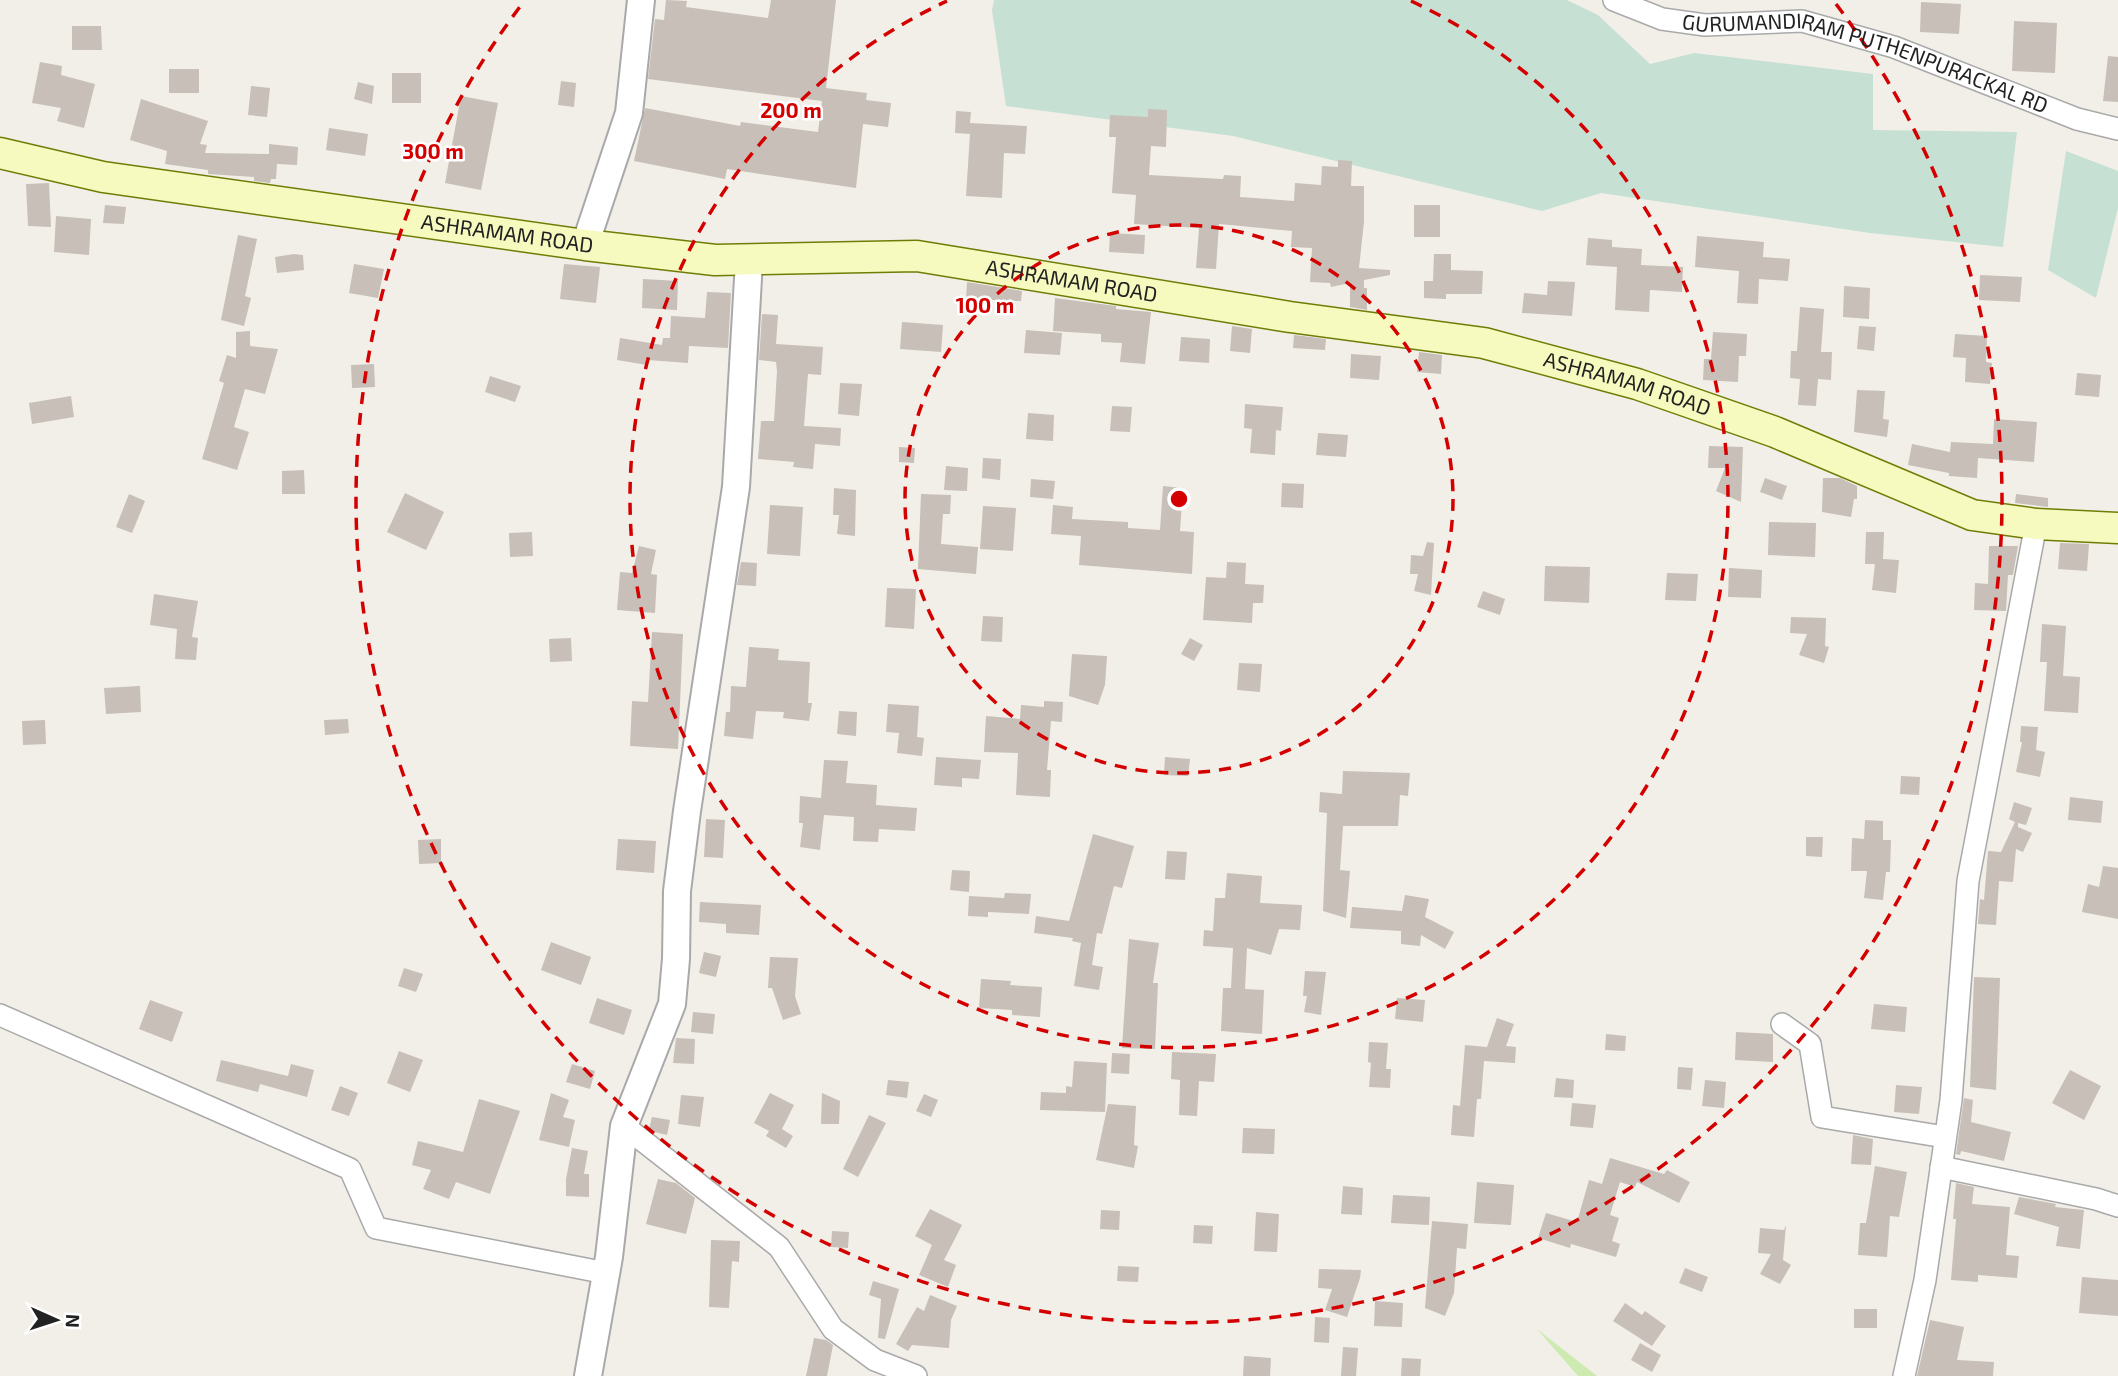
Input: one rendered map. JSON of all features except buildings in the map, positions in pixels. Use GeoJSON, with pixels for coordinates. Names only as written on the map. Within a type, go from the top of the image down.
{"type":"FeatureCollection","features":[{"type":"Feature","properties":{"kind":"main road","name":"ASHRAMAM ROAD"},"geometry":{"type":"LineString","coordinates":[[0,153],[103,177],[585,245],[715,260],[917,256],[1290,317],[1484,343],[1662,392],[1775,432],[1972,515],[2036,524],[2118,528]]}},
{"type":"Feature","properties":{"kind":"street"},"geometry":{"type":"LineString","coordinates":[[585,245],[629,113],[641,0]]}},
{"type":"Feature","properties":{"kind":"street","name":"GURUMANDIRAM PUTHENPURACKAL RD"},"geometry":{"type":"LineString","coordinates":[[1614,0],[1662,19],[1705,25],[1802,21],[1894,47],[2077,119],[2118,130]]}},
{"type":"Feature","properties":{"kind":"street"},"geometry":{"type":"LineString","coordinates":[[588,1376],[606,1273],[624,1126],[672,1004],[677,891],[736,486],[749,261]]}},
{"type":"Feature","properties":{"kind":"street"},"geometry":{"type":"LineString","coordinates":[[1904,1376],[1925,1280],[1951,1100],[1968,881],[2036,524]]}},
{"type":"Feature","properties":{"kind":"street"},"geometry":{"type":"LineString","coordinates":[[0,1015],[350,1169],[376,1228],[606,1273]]}},
{"type":"Feature","properties":{"kind":"street"},"geometry":{"type":"LineString","coordinates":[[1782,1024],[1811,1044],[1822,1117],[1945,1137]]}},
{"type":"Feature","properties":{"kind":"street"},"geometry":{"type":"LineString","coordinates":[[624,1126],[779,1247],[833,1329],[875,1360],[916,1376]]}},
{"type":"Feature","properties":{"kind":"street"},"geometry":{"type":"LineString","coordinates":[[1941,1167],[2096,1199],[2118,1206]]}},
{"type":"Feature","properties":{"kind":"green space"},"geometry":{"type":"Polygon","coordinates":[[[994,0],[1567,0],[1598,15],[1650,64],[1694,53],[1873,74],[1873,130],[2017,132],[2003,247],[1870,233],[1601,193],[1542,211],[1233,136],[1006,106],[992,10],[994,0]]]}},
{"type":"Feature","properties":{"kind":"green space"},"geometry":{"type":"Polygon","coordinates":[[[2066,151],[2118,171],[2118,208],[2096,298],[2048,270],[2066,151]]]}},
{"type":"Feature","properties":{"kind":"green space"},"geometry":{"type":"Polygon","coordinates":[[[1537,1329],[1597,1376],[1578,1376],[1537,1329]]]}}]}
